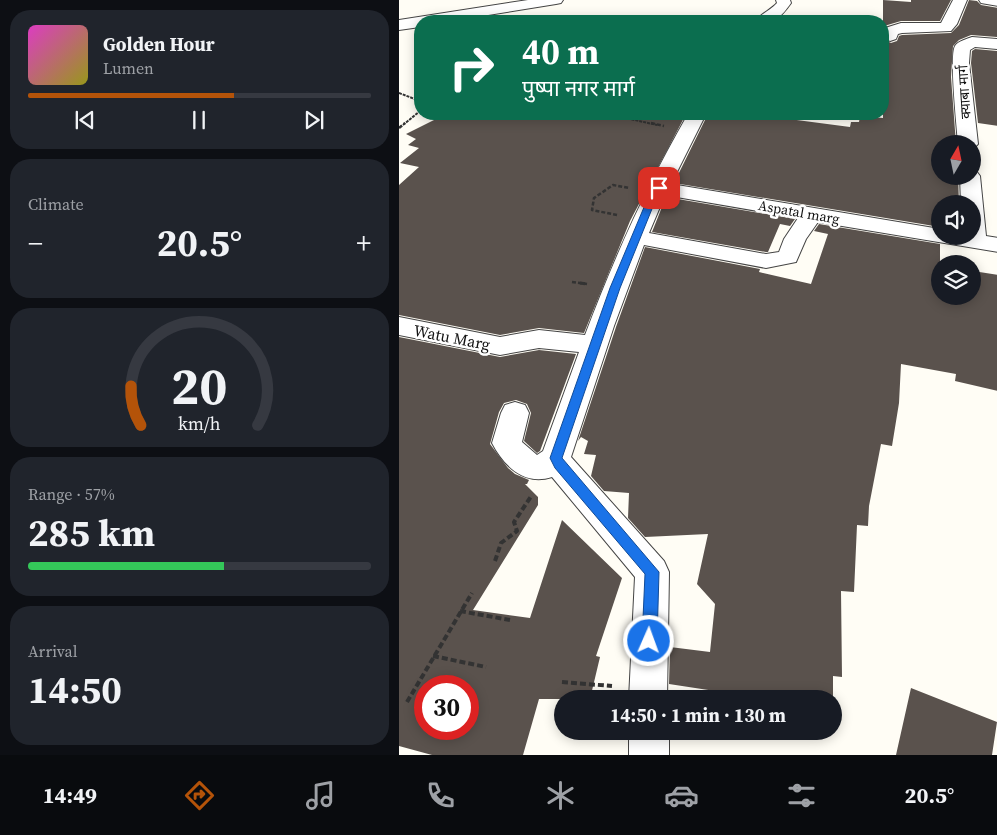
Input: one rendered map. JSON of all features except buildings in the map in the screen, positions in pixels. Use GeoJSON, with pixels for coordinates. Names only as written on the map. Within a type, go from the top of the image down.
{"type":"FeatureCollection","features":[{"type":"Feature","properties":{"kind":"street"},"geometry":{"type":"LineString","coordinates":[[462,15],[556,0]]}},
{"type":"Feature","properties":{"kind":"street"},"geometry":{"type":"LineString","coordinates":[[773,15],[784,3],[783,0]]}},
{"type":"Feature","properties":{"kind":"street"},"geometry":{"type":"LineString","coordinates":[[890,36],[891,31],[901,28],[945,28],[949,24],[960,0]]}},
{"type":"Feature","properties":{"kind":"street"},"geometry":{"type":"LineString","coordinates":[[986,0],[997,2]]}},
{"type":"Feature","properties":{"kind":"street"},"geometry":{"type":"LineString","coordinates":[[399,25],[414,23]]}},
{"type":"Feature","properties":{"kind":"street","name":"क्याबा मार्ग"},"geometry":{"type":"LineString","coordinates":[[967,135],[961,63],[962,48],[972,42],[997,44]]}},
{"type":"Feature","properties":{"kind":"street"},"geometry":{"type":"LineString","coordinates":[[515,413],[507,443],[511,452],[536,468],[546,466],[556,458],[615,288],[648,209],[693,120]]}},
{"type":"Feature","properties":{"kind":"street"},"geometry":{"type":"LineString","coordinates":[[648,209],[766,261],[788,257],[795,239],[813,214]]}},
{"type":"Feature","properties":{"kind":"street","name":"Aspatal marg"},"geometry":{"type":"LineString","coordinates":[[648,209],[813,214],[931,234]]}},
{"type":"Feature","properties":{"kind":"street"},"geometry":{"type":"LineString","coordinates":[[981,230],[986,243]]}},
{"type":"Feature","properties":{"kind":"street","name":"Watu Marg"},"geometry":{"type":"LineString","coordinates":[[399,326],[500,346],[539,339],[594,345]]}},
{"type":"Feature","properties":{"kind":"street"},"geometry":{"type":"LineString","coordinates":[[556,458],[559,464],[652,572],[648,690]]}},
{"type":"Feature","properties":{"kind":"street"},"geometry":{"type":"LineString","coordinates":[[649,740],[649,755]]}},
{"type":"Feature","properties":{"kind":"path"},"geometry":{"type":"LineString","coordinates":[[399,93],[414,99]]}},
{"type":"Feature","properties":{"kind":"path"},"geometry":{"type":"LineString","coordinates":[[399,128],[414,116]]}},
{"type":"Feature","properties":{"kind":"path"},"geometry":{"type":"LineString","coordinates":[[636,120],[687,131]]}},
{"type":"Feature","properties":{"kind":"path"},"geometry":{"type":"LineString","coordinates":[[613,185],[648,209],[592,210],[594,198],[613,185]]}},
{"type":"Feature","properties":{"kind":"path"},"geometry":{"type":"LineString","coordinates":[[495,561],[501,543],[517,531],[515,522],[533,494]]}},
{"type":"Feature","properties":{"kind":"path"},"geometry":{"type":"LineString","coordinates":[[407,702],[472,593]]}},
{"type":"Feature","properties":{"kind":"path"},"geometry":{"type":"LineString","coordinates":[[460,611],[510,620]]}},
{"type":"Feature","properties":{"kind":"path"},"geometry":{"type":"LineString","coordinates":[[433,656],[486,667]]}},
{"type":"Feature","properties":{"kind":"path"},"geometry":{"type":"LineString","coordinates":[[562,682],[619,690]]}},
{"type":"Feature","properties":{"kind":"route"},"geometry":{"type":"LineString","coordinates":[[649,641],[652,572],[559,464],[556,458],[615,288],[654,193],[659,188]]}}]}
